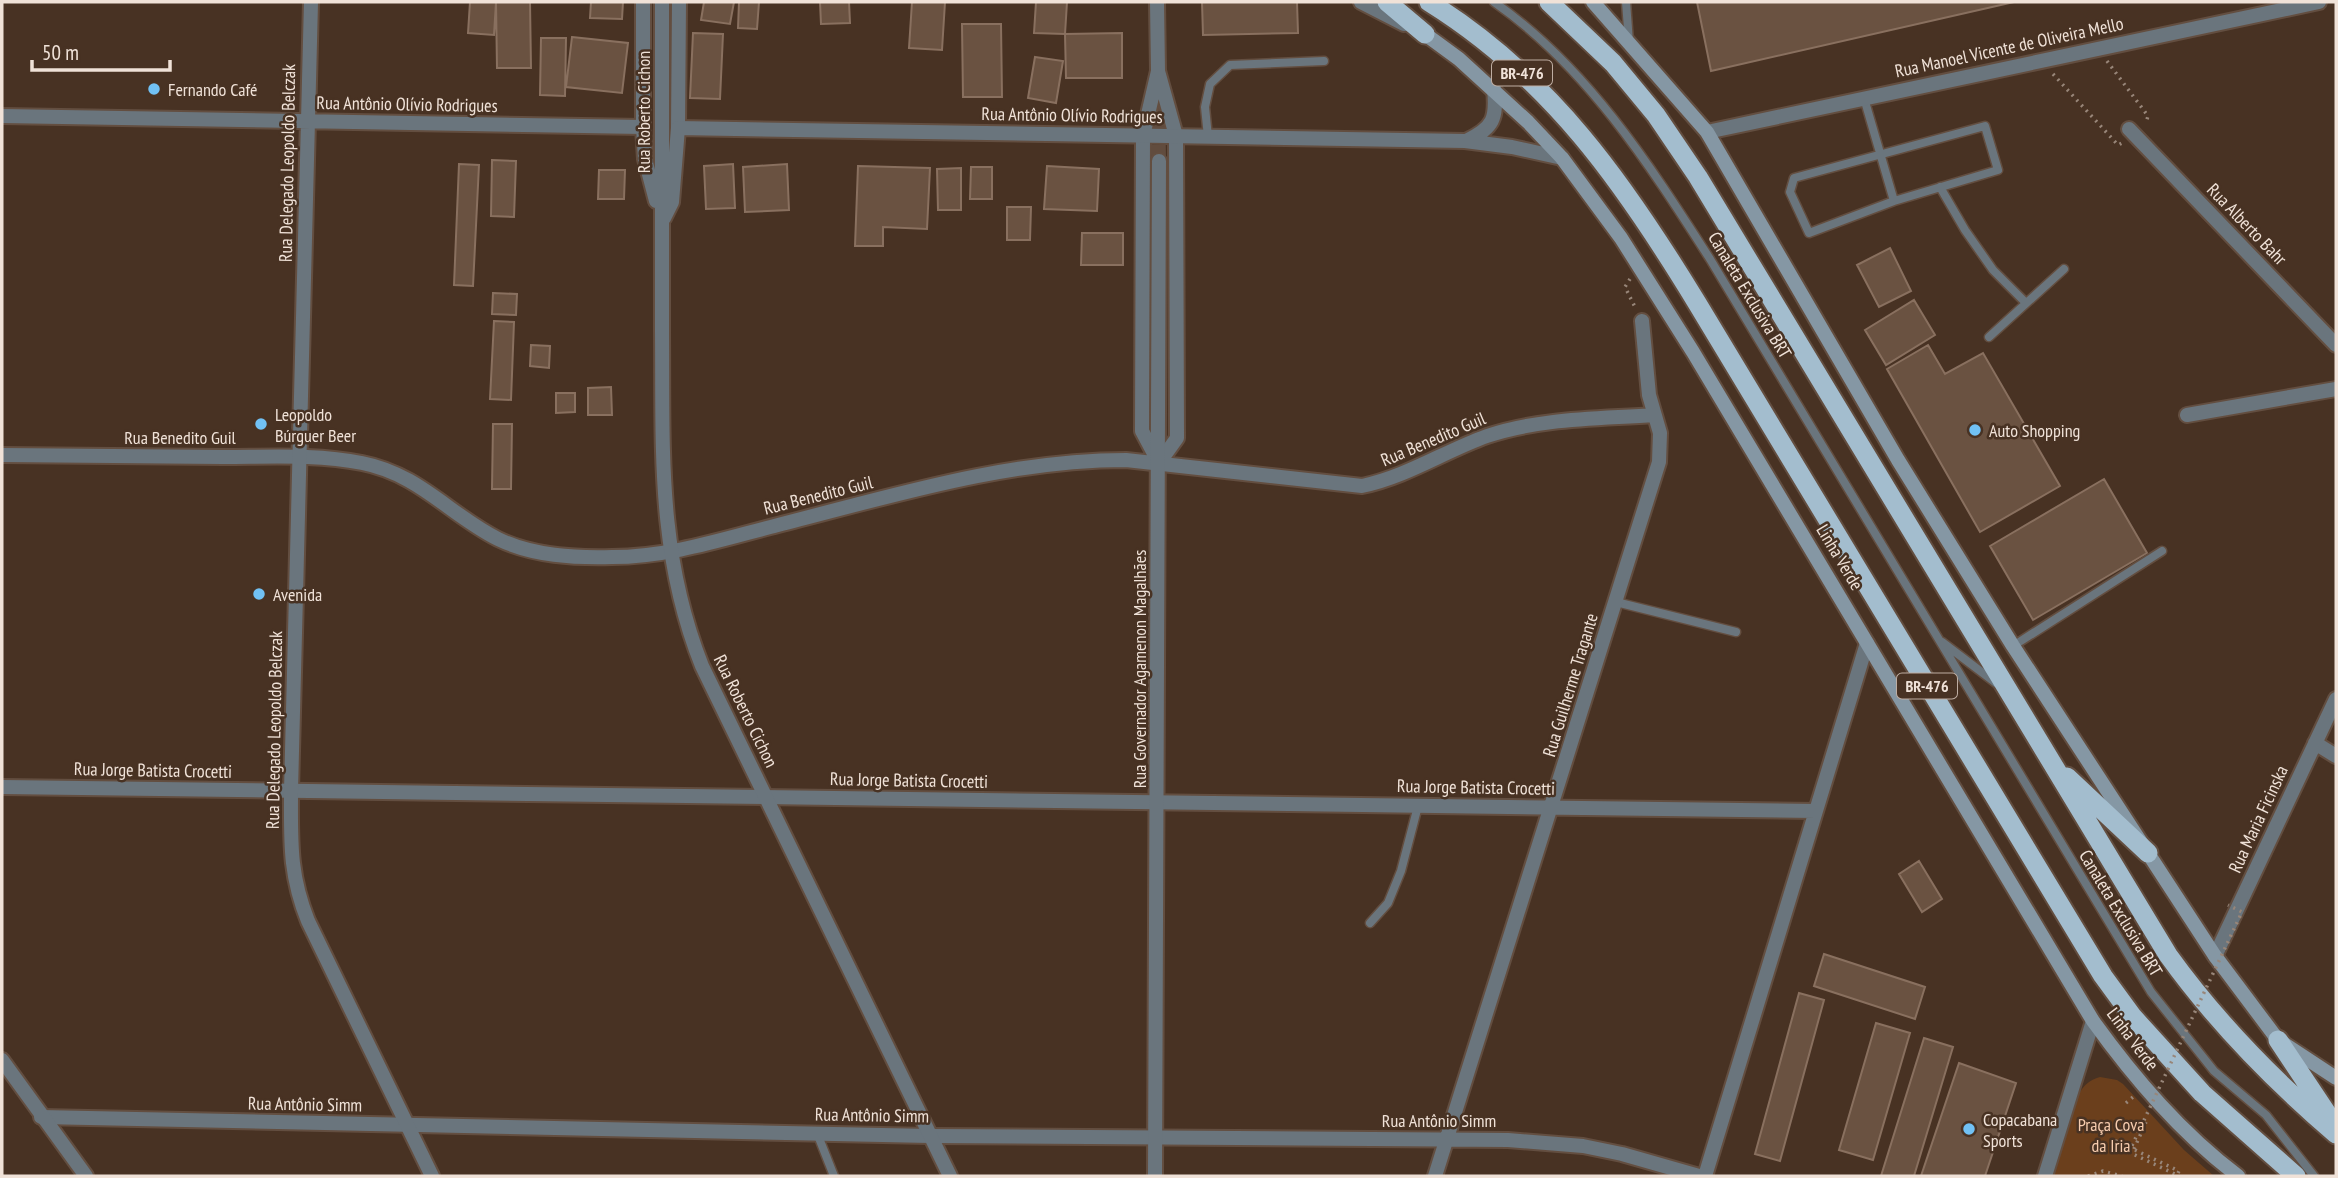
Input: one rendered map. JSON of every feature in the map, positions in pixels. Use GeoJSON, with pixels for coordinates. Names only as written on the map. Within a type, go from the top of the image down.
{"type":"FeatureCollection","features":[{"type":"Feature","properties":{"kind":"highway"},"geometry":{"type":"LineString","coordinates":[[1387,2],[1424,34]]}},
{"type":"Feature","properties":{"kind":"highway","name":"Linha Verde"},"geometry":{"type":"LineString","coordinates":[[1429,2],[1492,45],[1531,81],[1570,121],[1629,196],[1676,269],[2103,976],[2133,1017],[2202,1093],[2296,1176]]}},
{"type":"Feature","properties":{"kind":"highway"},"geometry":{"type":"LineString","coordinates":[[1549,2],[1613,63],[1656,116],[1698,177],[2168,956],[2194,992],[2258,1064],[2336,1134]]}},
{"type":"Feature","properties":{"kind":"highway"},"geometry":{"type":"LineString","coordinates":[[2048,758],[2148,853]]}},
{"type":"Feature","properties":{"kind":"highway"},"geometry":{"type":"LineString","coordinates":[[2278,1040],[2336,1127]]}},
{"type":"Feature","properties":{"kind":"main road"},"geometry":{"type":"LineString","coordinates":[[1593,2],[1707,132],[1898,460],[2013,646],[2215,956],[2278,1040],[2336,1078]]}},
{"type":"Feature","properties":{"kind":"main road","name":"Linha Verde"},"geometry":{"type":"LineString","coordinates":[[1424,34],[1459,58],[1494,89],[1562,158],[1639,265],[2093,1021],[2160,1105],[2238,1176]]}},
{"type":"Feature","properties":{"kind":"street","name":"Rua Delegado Leopoldo Belczak"},"geometry":{"type":"LineString","coordinates":[[311,2],[292,872],[308,921],[432,1176]]}},
{"type":"Feature","properties":{"kind":"street","name":"Rua Roberto Cichon"},"geometry":{"type":"LineString","coordinates":[[643,2],[645,159],[661,222]]}},
{"type":"Feature","properties":{"kind":"street","name":"Rua Roberto Cichon"},"geometry":{"type":"LineString","coordinates":[[662,2],[663,462],[670,552],[681,608],[702,666],[950,1176]]}},
{"type":"Feature","properties":{"kind":"street"},"geometry":{"type":"LineString","coordinates":[[661,222],[672,201],[678,128],[679,2]]}},
{"type":"Feature","properties":{"kind":"street"},"geometry":{"type":"LineString","coordinates":[[1157,2],[1158,72],[1143,136],[1142,431],[1159,463],[1177,438],[1176,136],[1158,72]]}},
{"type":"Feature","properties":{"kind":"street","name":"Linha Verde"},"geometry":{"type":"LineString","coordinates":[[1362,2],[1424,34]]}},
{"type":"Feature","properties":{"kind":"street","name":"Rua Manoel Vicente de Oliveira Mello"},"geometry":{"type":"LineString","coordinates":[[1707,132],[2319,2]]}},
{"type":"Feature","properties":{"kind":"street"},"geometry":{"type":"LineString","coordinates":[[1465,141],[1488,127],[1493,119],[1496,108],[1494,89]]}},
{"type":"Feature","properties":{"kind":"street","name":"Rua Antônio Olívio Rodrigues"},"geometry":{"type":"LineString","coordinates":[[2,116],[643,127]]}},
{"type":"Feature","properties":{"kind":"street","name":"Rua Antônio Olívio Rodrigues"},"geometry":{"type":"LineString","coordinates":[[678,128],[1465,141],[1512,147],[1562,158]]}},
{"type":"Feature","properties":{"kind":"street","name":"Rua Alberto Bahr"},"geometry":{"type":"LineString","coordinates":[[2132,132],[2336,345]]}},
{"type":"Feature","properties":{"kind":"street","name":"Rua Governador Agamenon Magalhães"},"geometry":{"type":"LineString","coordinates":[[1155,1176],[1159,161]]}},
{"type":"Feature","properties":{"kind":"street","name":"Rua Guilherme Tragante"},"geometry":{"type":"LineString","coordinates":[[1435,1176],[1659,462],[1660,433],[1646,381],[1642,321]]}},
{"type":"Feature","properties":{"kind":"street"},"geometry":{"type":"LineString","coordinates":[[2188,415],[2336,389]]}},
{"type":"Feature","properties":{"kind":"street","name":"Rua Benedito Guil"},"geometry":{"type":"LineString","coordinates":[[2,455],[300,457],[362,463],[388,470],[430,492],[483,530],[516,546],[563,556],[616,557],[670,552],[977,475],[1021,468],[1101,460],[1159,463],[1362,486],[1389,479],[1458,448],[1514,428],[1654,415]]}},
{"type":"Feature","properties":{"kind":"street"},"geometry":{"type":"LineString","coordinates":[[1705,1176],[1867,643]]}},
{"type":"Feature","properties":{"kind":"street","name":"Rua Maria Ficinska"},"geometry":{"type":"LineString","coordinates":[[2215,956],[2336,699]]}},
{"type":"Feature","properties":{"kind":"street"},"geometry":{"type":"LineString","coordinates":[[2315,743],[2336,756]]}},
{"type":"Feature","properties":{"kind":"street","name":"Rua Jorge Batista Crocetti"},"geometry":{"type":"LineString","coordinates":[[2,787],[1816,811]]}},
{"type":"Feature","properties":{"kind":"street"},"geometry":{"type":"LineString","coordinates":[[2045,1176],[2093,1021]]}},
{"type":"Feature","properties":{"kind":"street"},"geometry":{"type":"LineString","coordinates":[[2,1060],[86,1176]]}},
{"type":"Feature","properties":{"kind":"street","name":"Rua Antônio Simm"},"geometry":{"type":"LineString","coordinates":[[41,1117],[930,1136],[1530,1141],[1583,1146],[1622,1154],[1699,1176]]}},
{"type":"Feature","properties":{"kind":"lane","name":"Canaleta Exclusiva BRT"},"geometry":{"type":"LineString","coordinates":[[1494,2],[1563,61],[1609,111],[1657,176],[1710,259],[2151,992],[2214,1071],[2266,1115],[2314,1176]]}},
{"type":"Feature","properties":{"kind":"lane"},"geometry":{"type":"LineString","coordinates":[[1626,2],[1629,42]]}},
{"type":"Feature","properties":{"kind":"lane"},"geometry":{"type":"LineString","coordinates":[[1208,137],[1205,107],[1210,84],[1230,65],[1324,61]]}},
{"type":"Feature","properties":{"kind":"lane"},"geometry":{"type":"LineString","coordinates":[[1864,98],[1894,201]]}},
{"type":"Feature","properties":{"kind":"lane"},"geometry":{"type":"LineString","coordinates":[[1985,126],[1998,170],[1894,201],[1809,233],[1790,192],[1794,178],[1880,154],[1985,126]]}},
{"type":"Feature","properties":{"kind":"lane"},"geometry":{"type":"LineString","coordinates":[[1940,187],[1993,270],[2026,303]]}},
{"type":"Feature","properties":{"kind":"lane"},"geometry":{"type":"LineString","coordinates":[[1989,337],[2064,269]]}},
{"type":"Feature","properties":{"kind":"lane"},"geometry":{"type":"LineString","coordinates":[[2013,646],[2162,551]]}},
{"type":"Feature","properties":{"kind":"lane"},"geometry":{"type":"LineString","coordinates":[[1616,602],[1736,632]]}},
{"type":"Feature","properties":{"kind":"lane","name":"Canaleta Exclusiva BRT"},"geometry":{"type":"LineString","coordinates":[[1937,638],[2008,692]]}},
{"type":"Feature","properties":{"kind":"lane"},"geometry":{"type":"LineString","coordinates":[[1370,923],[1388,903],[1401,871],[1418,806]]}},
{"type":"Feature","properties":{"kind":"lane"},"geometry":{"type":"LineString","coordinates":[[817,1133],[834,1176]]}},
{"type":"Feature","properties":{"kind":"path"},"geometry":{"type":"LineString","coordinates":[[2040,60],[2118,145],[2132,132],[2145,126],[2148,116],[2097,48]]}},
{"type":"Feature","properties":{"kind":"path"},"geometry":{"type":"LineString","coordinates":[[1639,265],[1625,287],[1642,321]]}},
{"type":"Feature","properties":{"kind":"path"},"geometry":{"type":"LineString","coordinates":[[2129,1152],[2242,912],[2228,905]]}},
{"type":"Feature","properties":{"kind":"path"},"geometry":{"type":"LineString","coordinates":[[2134,1149],[2146,1122]]}},
{"type":"Feature","properties":{"kind":"path"},"geometry":{"type":"LineString","coordinates":[[2116,1141],[2134,1149],[2179,1171],[2177,1175],[2114,1145],[2116,1141]]}},
{"type":"Feature","properties":{"kind":"path"},"geometry":{"type":"LineString","coordinates":[[2088,1176],[2103,1171],[2122,1176]]}},
{"type":"Feature","properties":{"kind":"green space","name":"Praça Cova da Iria"},"geometry":{"type":"Polygon","coordinates":[[[2100,1077],[2123,1084],[2184,1150],[2214,1176],[2053,1176],[2078,1095],[2087,1083],[2100,1077]]]}},
{"type":"Feature","properties":{"kind":"building"},"geometry":{"type":"Polygon","coordinates":[[[470,2],[496,2],[494,35],[468,33],[470,2]]]}},
{"type":"Feature","properties":{"kind":"building"},"geometry":{"type":"Polygon","coordinates":[[[496,2],[530,2],[531,68],[497,68],[496,2]]]}},
{"type":"Feature","properties":{"kind":"building"},"geometry":{"type":"Polygon","coordinates":[[[591,2],[623,2],[622,19],[590,18],[591,2]]]}},
{"type":"Feature","properties":{"kind":"building"},"geometry":{"type":"Polygon","coordinates":[[[704,2],[734,2],[730,24],[701,20],[704,2]]]}},
{"type":"Feature","properties":{"kind":"building"},"geometry":{"type":"Polygon","coordinates":[[[739,2],[759,2],[757,29],[738,28],[739,2]]]}},
{"type":"Feature","properties":{"kind":"building"},"geometry":{"type":"Polygon","coordinates":[[[820,2],[849,2],[850,23],[821,24],[820,2]]]}},
{"type":"Feature","properties":{"kind":"building"},"geometry":{"type":"Polygon","coordinates":[[[912,2],[945,2],[942,50],[909,48],[912,2]]]}},
{"type":"Feature","properties":{"kind":"building"},"geometry":{"type":"Polygon","coordinates":[[[1036,2],[1067,2],[1065,34],[1034,33],[1036,2]]]}},
{"type":"Feature","properties":{"kind":"building"},"geometry":{"type":"Polygon","coordinates":[[[1202,2],[1297,2],[1298,33],[1203,35],[1202,2]]]}},
{"type":"Feature","properties":{"kind":"building"},"geometry":{"type":"Polygon","coordinates":[[[1697,2],[2014,2],[1711,71],[1697,2]]]}},
{"type":"Feature","properties":{"kind":"building"},"geometry":{"type":"Polygon","coordinates":[[[962,24],[1001,24],[1002,97],[963,97],[962,24]]]}},
{"type":"Feature","properties":{"kind":"building"},"geometry":{"type":"Polygon","coordinates":[[[693,33],[723,34],[720,99],[690,98],[693,33]]]}},
{"type":"Feature","properties":{"kind":"building"},"geometry":{"type":"Polygon","coordinates":[[[1122,33],[1122,78],[1066,78],[1065,34],[1122,33]]]}},
{"type":"Feature","properties":{"kind":"building"},"geometry":{"type":"Polygon","coordinates":[[[572,37],[628,43],[622,93],[566,87],[572,37]]]}},
{"type":"Feature","properties":{"kind":"building"},"geometry":{"type":"Polygon","coordinates":[[[541,38],[566,38],[565,96],[540,95],[541,38]]]}},
{"type":"Feature","properties":{"kind":"building"},"geometry":{"type":"Polygon","coordinates":[[[1035,57],[1063,61],[1056,103],[1028,98],[1035,57]]]}},
{"type":"Feature","properties":{"kind":"building"},"geometry":{"type":"Polygon","coordinates":[[[492,160],[516,161],[514,217],[491,216],[492,160]]]}},
{"type":"Feature","properties":{"kind":"building"},"geometry":{"type":"Polygon","coordinates":[[[459,164],[479,165],[473,286],[454,285],[459,164]]]}},
{"type":"Feature","properties":{"kind":"building"},"geometry":{"type":"Polygon","coordinates":[[[733,164],[735,208],[706,209],[704,166],[733,164]]]}},
{"type":"Feature","properties":{"kind":"building"},"geometry":{"type":"Polygon","coordinates":[[[787,164],[789,210],[745,212],[743,167],[787,164]]]}},
{"type":"Feature","properties":{"kind":"building"},"geometry":{"type":"Polygon","coordinates":[[[858,166],[930,168],[927,229],[883,227],[883,246],[855,246],[858,166]]]}},
{"type":"Feature","properties":{"kind":"building"},"geometry":{"type":"Polygon","coordinates":[[[1047,166],[1099,169],[1097,211],[1044,209],[1047,166]]]}},
{"type":"Feature","properties":{"kind":"building"},"geometry":{"type":"Polygon","coordinates":[[[971,167],[992,167],[992,199],[970,199],[971,167]]]}},
{"type":"Feature","properties":{"kind":"building"},"geometry":{"type":"Polygon","coordinates":[[[961,168],[961,210],[938,210],[937,169],[961,168]]]}},
{"type":"Feature","properties":{"kind":"building"},"geometry":{"type":"Polygon","coordinates":[[[599,170],[625,170],[624,199],[598,199],[599,170]]]}},
{"type":"Feature","properties":{"kind":"building"},"geometry":{"type":"Polygon","coordinates":[[[1007,207],[1031,207],[1030,240],[1007,240],[1007,207]]]}},
{"type":"Feature","properties":{"kind":"building"},"geometry":{"type":"Polygon","coordinates":[[[1082,233],[1123,233],[1123,265],[1081,265],[1082,233]]]}},
{"type":"Feature","properties":{"kind":"building"},"geometry":{"type":"Polygon","coordinates":[[[1890,248],[1911,291],[1879,307],[1857,265],[1890,248]]]}},
{"type":"Feature","properties":{"kind":"building"},"geometry":{"type":"Polygon","coordinates":[[[493,293],[517,294],[516,315],[492,314],[493,293]]]}},
{"type":"Feature","properties":{"kind":"building"},"geometry":{"type":"Polygon","coordinates":[[[1914,300],[1935,335],[1886,365],[1865,330],[1914,300]]]}},
{"type":"Feature","properties":{"kind":"building"},"geometry":{"type":"Polygon","coordinates":[[[494,321],[514,322],[511,400],[490,399],[494,321]]]}},
{"type":"Feature","properties":{"kind":"building"},"geometry":{"type":"Polygon","coordinates":[[[531,345],[550,346],[549,368],[530,366],[531,345]]]}},
{"type":"Feature","properties":{"kind":"building","name":"Auto Shopping"},"geometry":{"type":"Polygon","coordinates":[[[1928,345],[1945,374],[1983,353],[2060,486],[1980,532],[1887,369],[1928,345]]]}},
{"type":"Feature","properties":{"kind":"building"},"geometry":{"type":"Polygon","coordinates":[[[611,387],[612,415],[588,415],[588,388],[611,387]]]}},
{"type":"Feature","properties":{"kind":"building"},"geometry":{"type":"Polygon","coordinates":[[[556,393],[575,393],[575,412],[556,413],[556,393]]]}},
{"type":"Feature","properties":{"kind":"building"},"geometry":{"type":"Polygon","coordinates":[[[493,424],[512,424],[511,489],[492,489],[493,424]]]}},
{"type":"Feature","properties":{"kind":"building"},"geometry":{"type":"Polygon","coordinates":[[[2104,479],[2147,553],[2033,620],[1990,546],[2104,479]]]}},
{"type":"Feature","properties":{"kind":"building"},"geometry":{"type":"Polygon","coordinates":[[[1919,861],[1942,899],[1922,912],[1899,874],[1919,861]]]}},
{"type":"Feature","properties":{"kind":"building"},"geometry":{"type":"Polygon","coordinates":[[[1824,954],[1925,987],[1915,1019],[1814,986],[1824,954]]]}},
{"type":"Feature","properties":{"kind":"building"},"geometry":{"type":"Polygon","coordinates":[[[1799,993],[1824,1000],[1780,1161],[1755,1154],[1799,993]]]}},
{"type":"Feature","properties":{"kind":"building"},"geometry":{"type":"Polygon","coordinates":[[[1876,1023],[1910,1033],[1873,1160],[1839,1150],[1876,1023]]]}},
{"type":"Feature","properties":{"kind":"building"},"geometry":{"type":"Polygon","coordinates":[[[1924,1038],[1953,1047],[1914,1176],[1881,1176],[1924,1038]]]}},
{"type":"Feature","properties":{"kind":"building","name":"Copacabana Sports"},"geometry":{"type":"Polygon","coordinates":[[[1959,1063],[2016,1083],[1985,1176],[1921,1176],[1959,1063]]]}},
{"type":"Feature","properties":{"kind":"tunnel"},"geometry":{"type":"LineString","coordinates":[[1158,82],[1159,161]]}},
{"type":"Feature","properties":{"kind":"place","name":"Fernando Café"},"geometry":{"type":"Point","coordinates":[154,89]}},
{"type":"Feature","properties":{"kind":"place","name":"Leopoldo Búrguer Beer"},"geometry":{"type":"Point","coordinates":[261,424]}},
{"type":"Feature","properties":{"kind":"place","name":"Auto Shopping"},"geometry":{"type":"Point","coordinates":[1975,430]}},
{"type":"Feature","properties":{"kind":"place","name":"Avenida"},"geometry":{"type":"Point","coordinates":[259,594]}},
{"type":"Feature","properties":{"kind":"place","name":"Copacabana Sports"},"geometry":{"type":"Point","coordinates":[1969,1129]}}]}
